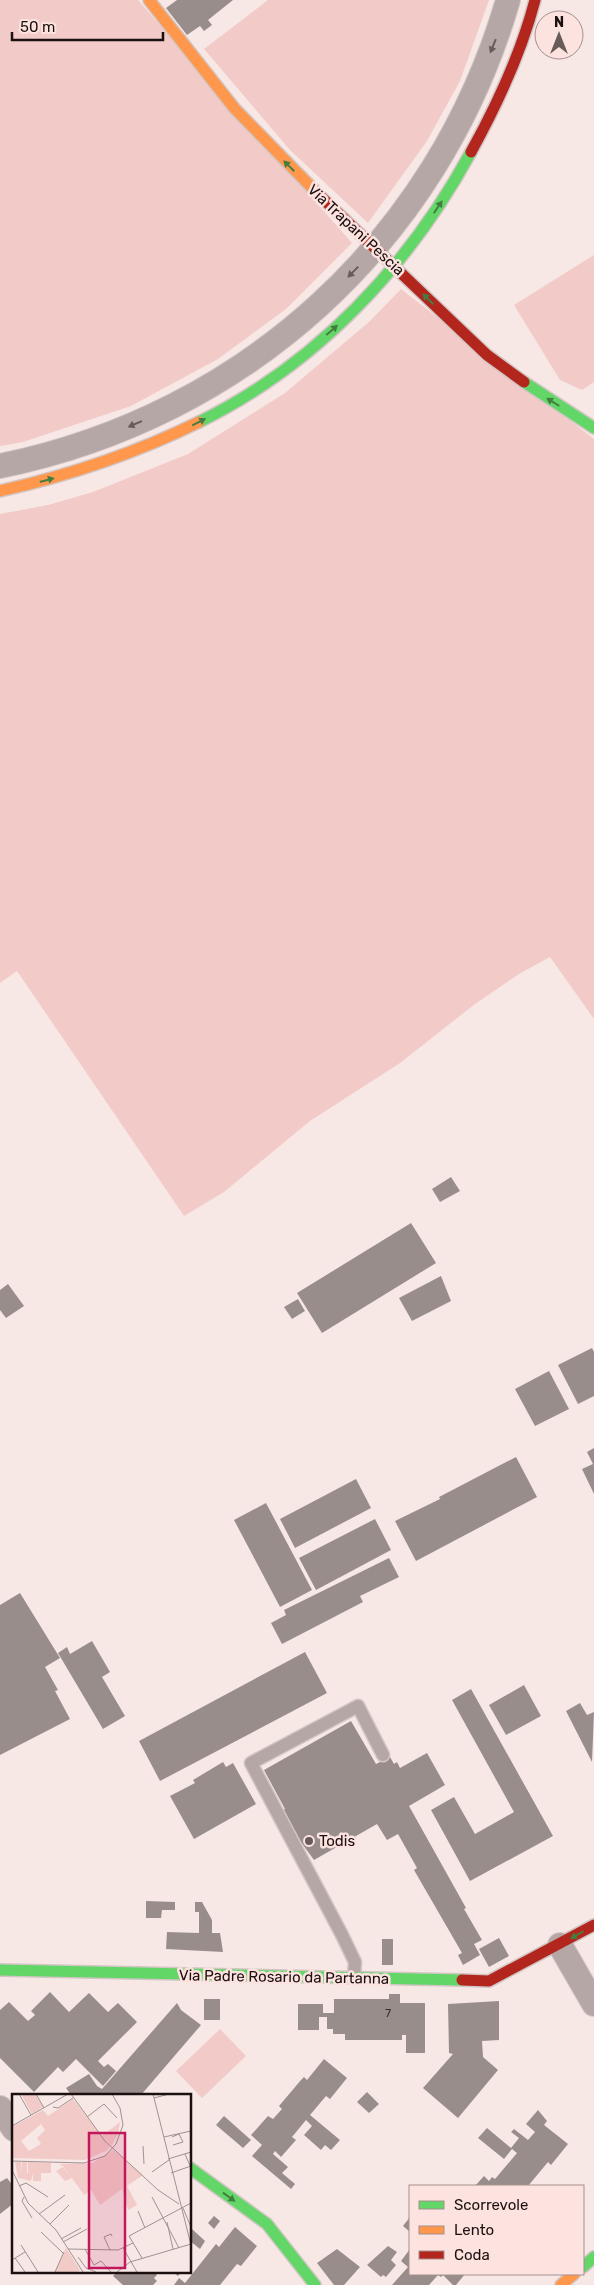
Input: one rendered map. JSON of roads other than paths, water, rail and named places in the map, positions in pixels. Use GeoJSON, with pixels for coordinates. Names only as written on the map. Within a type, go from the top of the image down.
{"type":"FeatureCollection","features":[{"type":"Feature","properties":{"kind":"street","name":"Via Trapani Pescia"},"geometry":{"type":"LineString","coordinates":[[149,0],[181,43],[266,143],[375,248],[487,355],[539,393],[594,428]]}},
{"type":"Feature","properties":{"kind":"street"},"geometry":{"type":"LineString","coordinates":[[0,466],[51,454],[124,429],[156,415],[222,380],[291,330],[340,285],[375,248],[419,188],[453,134],[478,85],[498,34],[508,0]]}},
{"type":"Feature","properties":{"kind":"street"},"geometry":{"type":"LineString","coordinates":[[0,491],[62,476],[101,464],[146,446],[219,411],[256,389],[313,346],[367,296],[394,266],[447,194],[477,142],[516,57],[535,0]]}},
{"type":"Feature","properties":{"kind":"street","name":"Via Padre Rosario da Partanna"},"geometry":{"type":"LineString","coordinates":[[0,1970],[489,1981],[560,1945],[594,1925]]}},
{"type":"Feature","properties":{"kind":"street"},"geometry":{"type":"LineString","coordinates":[[560,1945],[594,2004]]}},
{"type":"Feature","properties":{"kind":"street"},"geometry":{"type":"LineString","coordinates":[[0,2108],[12,2125]]}},
{"type":"Feature","properties":{"kind":"street"},"geometry":{"type":"LineString","coordinates":[[191,2169],[267,2224],[305,2281]]}},
{"type":"Feature","properties":{"kind":"street"},"geometry":{"type":"LineString","coordinates":[[584,2266],[594,2257]]}},
{"type":"Feature","properties":{"kind":"street"},"geometry":{"type":"LineString","coordinates":[[561,2285],[573,2275]]}},
{"type":"Feature","properties":{"kind":"lane"},"geometry":{"type":"LineString","coordinates":[[354,1978],[355,1962],[251,1763],[358,1706],[383,1755]]}},
{"type":"Feature","properties":{"kind":"place","name":"Todis"},"geometry":{"type":"Point","coordinates":[309,1841]}}]}
